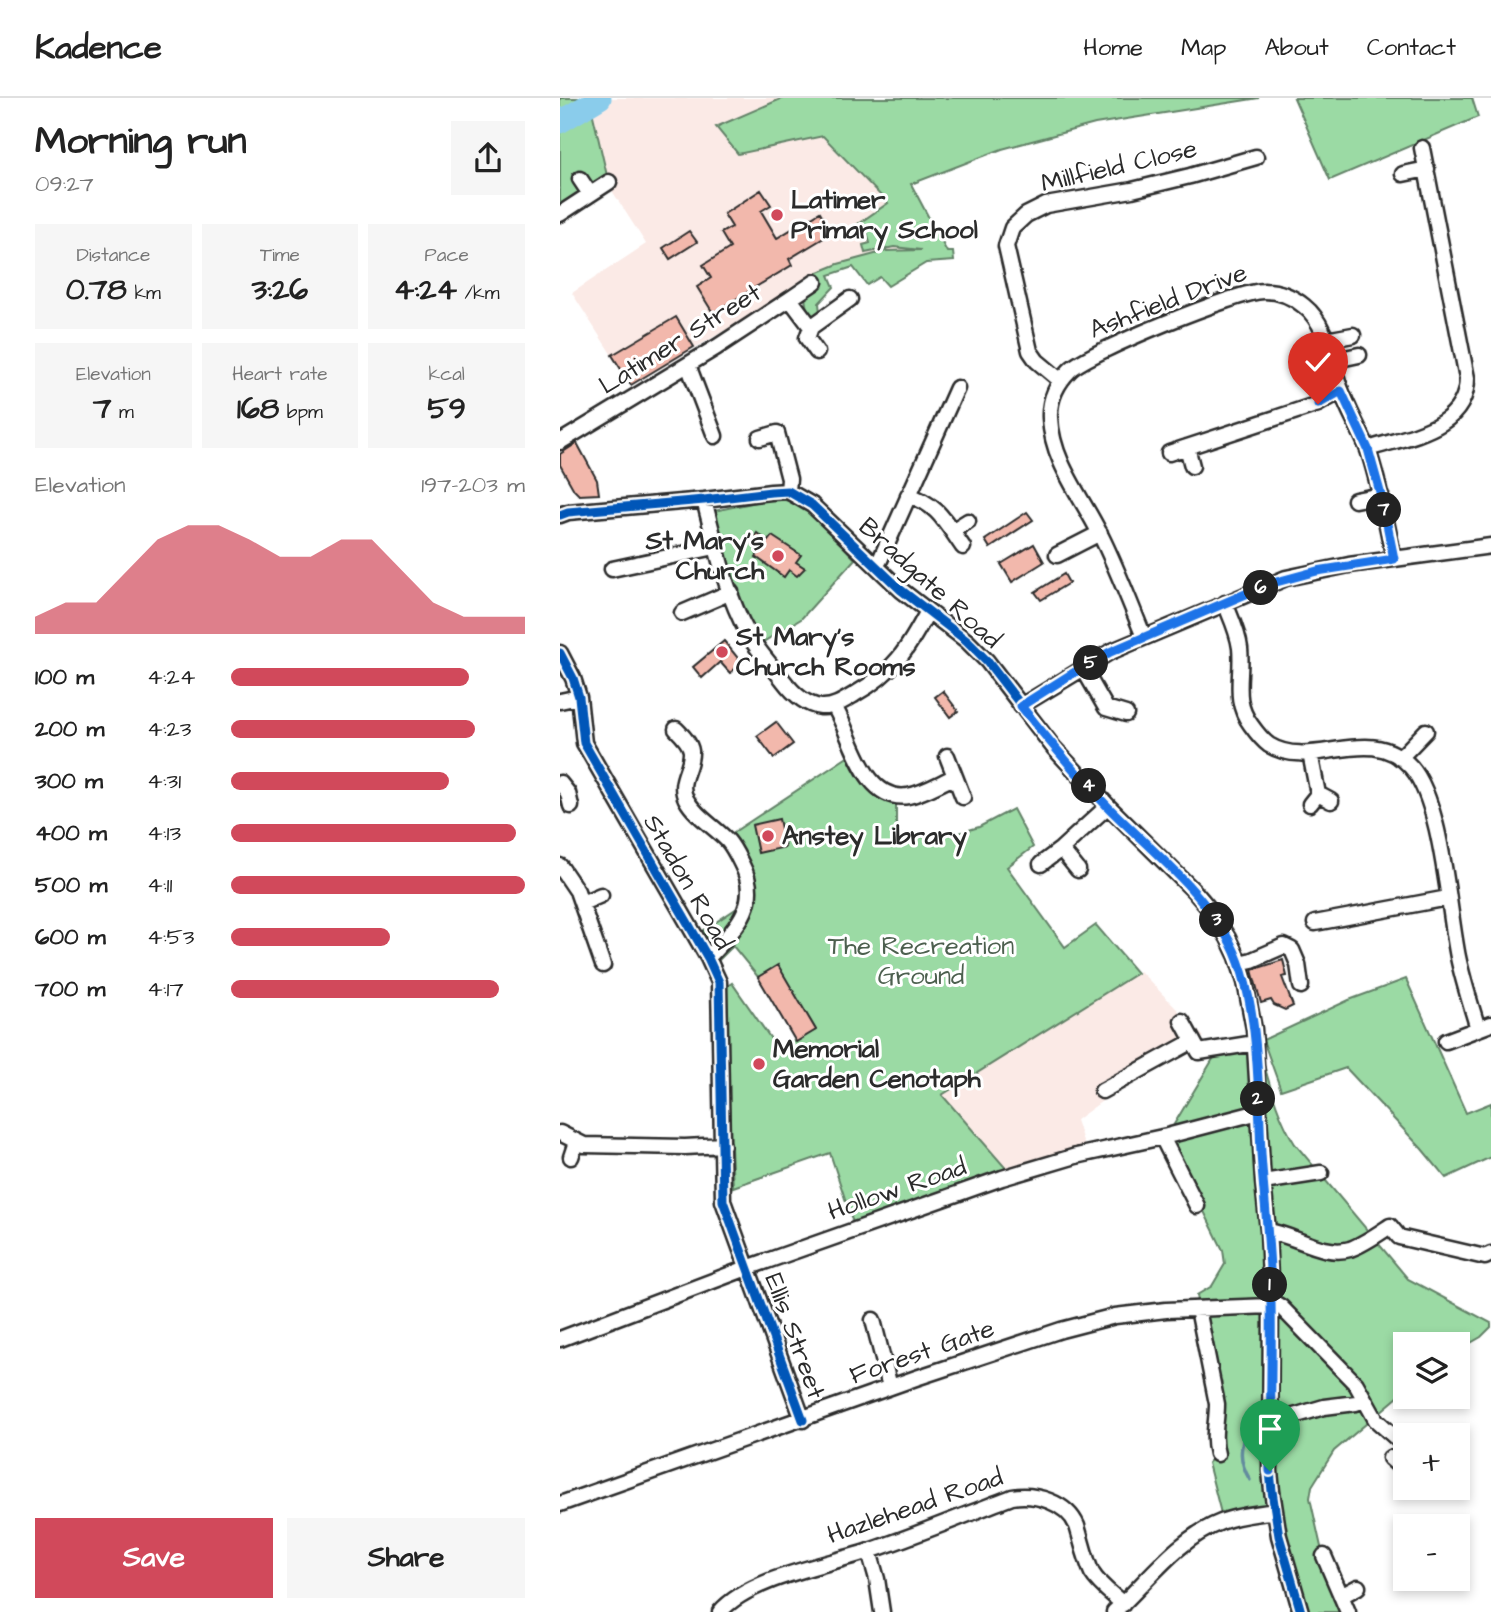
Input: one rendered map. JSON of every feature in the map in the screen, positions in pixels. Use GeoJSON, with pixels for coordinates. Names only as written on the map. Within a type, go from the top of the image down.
{"type":"FeatureCollection","features":[{"type":"Feature","properties":{"kind":"street"},"geometry":{"type":"LineString","coordinates":[[1368,449],[1437,427],[1457,411],[1467,390],[1467,378],[1422,148]]}},
{"type":"Feature","properties":{"kind":"street","name":"Millfield Close"},"geometry":{"type":"LineString","coordinates":[[1061,381],[1037,361],[1030,351],[1006,246],[1012,228],[1026,215],[1046,205],[1132,190],[1249,162]]}},
{"type":"Feature","properties":{"kind":"street"},"geometry":{"type":"LineString","coordinates":[[1403,174],[1427,169]]}},
{"type":"Feature","properties":{"kind":"street"},"geometry":{"type":"LineString","coordinates":[[580,179],[590,194]]}},
{"type":"Feature","properties":{"kind":"street"},"geometry":{"type":"LineString","coordinates":[[560,214],[609,182]]}},
{"type":"Feature","properties":{"kind":"street","name":"Latimer Street"},"geometry":{"type":"LineString","coordinates":[[560,442],[688,365],[815,282]]}},
{"type":"Feature","properties":{"kind":"street","name":"Ashfield Drive"},"geometry":{"type":"LineString","coordinates":[[1061,381],[1076,365],[1100,352],[1157,327],[1253,292],[1279,292],[1292,298],[1305,306],[1316,318],[1341,391],[1368,449],[1394,559]]}},
{"type":"Feature","properties":{"kind":"street","name":"Latimer Street"},"geometry":{"type":"LineString","coordinates":[[790,299],[811,327]]}},
{"type":"Feature","properties":{"kind":"street"},"geometry":{"type":"LineString","coordinates":[[817,352],[807,338],[811,327],[850,299]]}},
{"type":"Feature","properties":{"kind":"street"},"geometry":{"type":"LineString","coordinates":[[1325,340],[1353,335]]}},
{"type":"Feature","properties":{"kind":"street"},"geometry":{"type":"LineString","coordinates":[[1331,361],[1359,355]]}},
{"type":"Feature","properties":{"kind":"street"},"geometry":{"type":"LineString","coordinates":[[688,365],[715,436]]}},
{"type":"Feature","properties":{"kind":"street"},"geometry":{"type":"LineString","coordinates":[[1061,381],[1051,404],[1053,436],[1061,463],[1100,533],[1144,637]]}},
{"type":"Feature","properties":{"kind":"street"},"geometry":{"type":"LineString","coordinates":[[875,565],[880,560],[957,388]]}},
{"type":"Feature","properties":{"kind":"street"},"geometry":{"type":"LineString","coordinates":[[1169,453],[1318,404],[1341,391]]}},
{"type":"Feature","properties":{"kind":"street"},"geometry":{"type":"LineString","coordinates":[[563,512],[788,491],[789,479],[777,433],[760,438]]}},
{"type":"Feature","properties":{"kind":"street"},"geometry":{"type":"LineString","coordinates":[[1187,447],[1192,466]]}},
{"type":"Feature","properties":{"kind":"street","name":"Bradgate Road"},"geometry":{"type":"LineString","coordinates":[[788,491],[812,505],[875,565],[967,641],[987,661],[1054,748],[1211,911],[1239,962],[1255,1043],[1268,1231],[1271,1304],[1270,1471],[1279,1536],[1301,1612]]}},
{"type":"Feature","properties":{"kind":"street"},"geometry":{"type":"LineString","coordinates":[[908,495],[929,502],[963,547]]}},
{"type":"Feature","properties":{"kind":"street"},"geometry":{"type":"LineString","coordinates":[[1355,500],[1381,495]]}},
{"type":"Feature","properties":{"kind":"street"},"geometry":{"type":"LineString","coordinates":[[704,500],[715,547],[748,634],[786,684],[801,699],[813,705],[834,706],[890,670],[909,647],[928,611]]}},
{"type":"Feature","properties":{"kind":"street"},"geometry":{"type":"LineString","coordinates":[[952,531],[968,521]]}},
{"type":"Feature","properties":{"kind":"street"},"geometry":{"type":"LineString","coordinates":[[1057,555],[1100,533]]}},
{"type":"Feature","properties":{"kind":"street"},"geometry":{"type":"LineString","coordinates":[[1021,706],[1083,668],[1144,637],[1286,578],[1349,565],[1491,546]]}},
{"type":"Feature","properties":{"kind":"street"},"geometry":{"type":"LineString","coordinates":[[612,569],[715,547]]}},
{"type":"Feature","properties":{"kind":"street"},"geometry":{"type":"LineString","coordinates":[[682,613],[731,592]]}},
{"type":"Feature","properties":{"kind":"street"},"geometry":{"type":"LineString","coordinates":[[1225,603],[1236,629],[1240,650],[1239,700],[1245,717],[1269,744],[1286,752],[1310,753],[1372,746],[1411,766],[1421,782],[1432,807],[1458,958],[1484,1027],[1446,1041]]}},
{"type":"Feature","properties":{"kind":"street","name":"Stadon Road"},"geometry":{"type":"LineString","coordinates":[[560,653],[579,696],[584,743],[709,958],[719,982],[723,1201],[747,1268]]}},
{"type":"Feature","properties":{"kind":"street"},"geometry":{"type":"LineString","coordinates":[[1083,668],[1107,708],[1126,714]]}},
{"type":"Feature","properties":{"kind":"street"},"geometry":{"type":"LineString","coordinates":[[560,701],[579,696]]}},
{"type":"Feature","properties":{"kind":"street"},"geometry":{"type":"LineString","coordinates":[[834,706],[868,778],[881,790],[891,795],[910,795],[954,777]]}},
{"type":"Feature","properties":{"kind":"street"},"geometry":{"type":"LineString","coordinates":[[676,729],[691,751],[682,785],[685,797],[731,844],[750,885],[749,900],[741,921],[709,958]]}},
{"type":"Feature","properties":{"kind":"street"},"geometry":{"type":"LineString","coordinates":[[1399,758],[1426,731]]}},
{"type":"Feature","properties":{"kind":"street"},"geometry":{"type":"LineString","coordinates":[[1310,753],[1320,800]]}},
{"type":"Feature","properties":{"kind":"street"},"geometry":{"type":"LineString","coordinates":[[947,756],[963,797]]}},
{"type":"Feature","properties":{"kind":"street"},"geometry":{"type":"LineString","coordinates":[[560,783],[568,793],[571,806]]}},
{"type":"Feature","properties":{"kind":"street"},"geometry":{"type":"LineString","coordinates":[[1041,864],[1108,806]]}},
{"type":"Feature","properties":{"kind":"street"},"geometry":{"type":"LineString","coordinates":[[1061,849],[1078,870]]}},
{"type":"Feature","properties":{"kind":"street"},"geometry":{"type":"LineString","coordinates":[[560,866],[582,902],[603,965]]}},
{"type":"Feature","properties":{"kind":"street"},"geometry":{"type":"LineString","coordinates":[[582,902],[601,895]]}},
{"type":"Feature","properties":{"kind":"street"},"geometry":{"type":"LineString","coordinates":[[1315,923],[1332,928],[1448,898]]}},
{"type":"Feature","properties":{"kind":"street"},"geometry":{"type":"LineString","coordinates":[[1239,962],[1252,960],[1284,946],[1292,950],[1298,964],[1301,986]]}},
{"type":"Feature","properties":{"kind":"street"},"geometry":{"type":"LineString","coordinates":[[1182,1021],[1199,1052],[1255,1043]]}},
{"type":"Feature","properties":{"kind":"street"},"geometry":{"type":"LineString","coordinates":[[1102,1091],[1193,1041]]}},
{"type":"Feature","properties":{"kind":"street","name":"Hollow Road"},"geometry":{"type":"LineString","coordinates":[[560,1339],[747,1268],[1002,1178],[1076,1156],[1259,1112]]}},
{"type":"Feature","properties":{"kind":"street"},"geometry":{"type":"LineString","coordinates":[[560,1133],[584,1145],[723,1145]]}},
{"type":"Feature","properties":{"kind":"street"},"geometry":{"type":"LineString","coordinates":[[1162,1137],[1198,1206]]}},
{"type":"Feature","properties":{"kind":"street"},"geometry":{"type":"LineString","coordinates":[[571,1157],[576,1142]]}},
{"type":"Feature","properties":{"kind":"street"},"geometry":{"type":"LineString","coordinates":[[1263,1182],[1321,1173]]}},
{"type":"Feature","properties":{"kind":"street"},"geometry":{"type":"LineString","coordinates":[[1268,1231],[1327,1250],[1339,1251],[1350,1249],[1390,1226],[1399,1237],[1415,1242],[1485,1257],[1491,1254]]}},
{"type":"Feature","properties":{"kind":"street","name":"Ellis Street"},"geometry":{"type":"LineString","coordinates":[[747,1268],[803,1420]]}},
{"type":"Feature","properties":{"kind":"street"},"geometry":{"type":"LineString","coordinates":[[1271,1304],[1281,1307],[1356,1384],[1376,1420],[1393,1435]]}},
{"type":"Feature","properties":{"kind":"street","name":"Forest Gate"},"geometry":{"type":"LineString","coordinates":[[560,1504],[1061,1330],[1115,1316],[1271,1304]]}},
{"type":"Feature","properties":{"kind":"street"},"geometry":{"type":"LineString","coordinates":[[1198,1308],[1223,1418],[1213,1432],[1217,1454]]}},
{"type":"Feature","properties":{"kind":"street"},"geometry":{"type":"LineString","coordinates":[[873,1320],[890,1388]]}},
{"type":"Feature","properties":{"kind":"street"},"geometry":{"type":"LineString","coordinates":[[1270,1423],[1324,1407],[1348,1405],[1364,1400]]}},
{"type":"Feature","properties":{"kind":"street"},"geometry":{"type":"LineString","coordinates":[[1390,1458],[1393,1461]]}},
{"type":"Feature","properties":{"kind":"street","name":"Hazlehead Road"},"geometry":{"type":"LineString","coordinates":[[720,1612],[733,1599],[760,1586],[869,1551],[1012,1497],[1034,1496],[1049,1501],[1072,1518],[1094,1576],[1118,1608]]}},
{"type":"Feature","properties":{"kind":"street"},"geometry":{"type":"LineString","coordinates":[[1118,1608],[1171,1555],[1198,1534],[1223,1521],[1275,1511]]}},
{"type":"Feature","properties":{"kind":"street"},"geometry":{"type":"LineString","coordinates":[[869,1551],[882,1612]]}},
{"type":"Feature","properties":{"kind":"street"},"geometry":{"type":"LineString","coordinates":[[1324,1556],[1348,1612]]}},
{"type":"Feature","properties":{"kind":"street"},"geometry":{"type":"LineString","coordinates":[[1341,1596],[1359,1587]]}},
{"type":"Feature","properties":{"kind":"shaded area","name":"Latimer Primary School"},"geometry":{"type":"Polygon","coordinates":[[[597,98],[853,98],[945,247],[886,251],[824,269],[631,385],[572,293],[646,244],[609,186],[592,106],[597,98]]]}},
{"type":"Feature","properties":{"kind":"shaded area"},"geometry":{"type":"Polygon","coordinates":[[[1140,971],[1204,1037],[1134,1078],[1076,1120],[1086,1150],[1010,1173],[941,1096],[1140,971]]]}},
{"type":"Feature","properties":{"kind":"green space"},"geometry":{"type":"Polygon","coordinates":[[[560,98],[589,98],[608,180],[560,213],[560,98]]]}},
{"type":"Feature","properties":{"kind":"green space"},"geometry":{"type":"Polygon","coordinates":[[[783,98],[1259,98],[1095,124],[1002,149],[911,184],[947,252],[953,252],[954,261],[926,263],[888,286],[880,277],[867,285],[853,267],[829,275],[834,287],[819,303],[820,313],[813,317],[807,310],[805,298],[817,286],[811,275],[838,264],[886,251],[921,250],[894,247],[865,253],[863,245],[870,243],[867,232],[861,234],[858,224],[888,203],[823,136],[738,154],[716,127],[783,98]]]}},
{"type":"Feature","properties":{"kind":"green space"},"geometry":{"type":"Polygon","coordinates":[[[1294,98],[1472,98],[1478,117],[1330,180],[1294,98]]]}},
{"type":"Feature","properties":{"kind":"green space"},"geometry":{"type":"Polygon","coordinates":[[[775,498],[809,513],[855,559],[801,619],[763,642],[748,633],[740,614],[714,511],[775,498]]]}},
{"type":"Feature","properties":{"kind":"green space","name":"The Recreation Ground"},"geometry":{"type":"Polygon","coordinates":[[[849,756],[896,805],[896,824],[902,838],[942,833],[952,835],[979,827],[1013,809],[1033,847],[1007,867],[1065,947],[1096,925],[1137,973],[942,1095],[1010,1173],[854,1226],[830,1153],[733,1187],[723,989],[732,983],[778,1049],[816,1030],[777,966],[758,977],[733,946],[719,960],[701,932],[749,900],[725,838],[849,756]]]}},
{"type":"Feature","properties":{"kind":"green space"},"geometry":{"type":"Polygon","coordinates":[[[1406,979],[1466,1113],[1491,1103],[1491,1157],[1446,1178],[1346,1068],[1281,1090],[1263,1040],[1349,1000],[1406,979]]]}},
{"type":"Feature","properties":{"kind":"green space"},"geometry":{"type":"Polygon","coordinates":[[[1259,1047],[1278,1109],[1295,1144],[1408,1279],[1491,1323],[1491,1327],[1481,1337],[1470,1343],[1470,1332],[1393,1332],[1393,1401],[1334,1451],[1312,1486],[1310,1498],[1321,1547],[1348,1612],[1309,1612],[1275,1511],[1223,1521],[1208,1463],[1217,1454],[1217,1418],[1197,1295],[1212,1286],[1225,1264],[1223,1250],[1167,1136],[1219,1049],[1259,1047]]]}},
{"type":"Feature","properties":{"kind":"building"},"geometry":{"type":"Polygon","coordinates":[[[761,190],[771,205],[761,211],[777,238],[820,212],[832,233],[789,259],[792,265],[713,313],[697,287],[711,278],[703,265],[730,248],[721,233],[732,227],[724,214],[761,190]]]}},
{"type":"Feature","properties":{"kind":"building"},"geometry":{"type":"Polygon","coordinates":[[[689,231],[697,242],[670,259],[663,248],[689,231]]]}},
{"type":"Feature","properties":{"kind":"building"},"geometry":{"type":"Polygon","coordinates":[[[676,317],[694,347],[631,385],[612,355],[676,317]]]}},
{"type":"Feature","properties":{"kind":"building"},"geometry":{"type":"Polygon","coordinates":[[[577,443],[597,480],[599,494],[579,495],[560,465],[560,454],[577,443]]]}},
{"type":"Feature","properties":{"kind":"building"},"geometry":{"type":"Polygon","coordinates":[[[1027,512],[1033,520],[990,548],[985,540],[1027,512]]]}},
{"type":"Feature","properties":{"kind":"building","name":"St Mary's Church"},"geometry":{"type":"Polygon","coordinates":[[[757,533],[768,541],[772,536],[801,555],[796,562],[805,568],[797,576],[789,570],[784,577],[756,557],[761,550],[751,543],[757,533]]]}},
{"type":"Feature","properties":{"kind":"building"},"geometry":{"type":"Polygon","coordinates":[[[1034,544],[1044,562],[1012,582],[1001,564],[1034,544]]]}},
{"type":"Feature","properties":{"kind":"building"},"geometry":{"type":"Polygon","coordinates":[[[1064,574],[1069,583],[1041,600],[1035,592],[1064,574]]]}},
{"type":"Feature","properties":{"kind":"building","name":"St Mary's Church Rooms"},"geometry":{"type":"Polygon","coordinates":[[[724,641],[742,663],[730,673],[720,662],[702,678],[693,667],[724,641]]]}},
{"type":"Feature","properties":{"kind":"building"},"geometry":{"type":"Polygon","coordinates":[[[943,691],[958,711],[950,717],[935,697],[943,691]]]}},
{"type":"Feature","properties":{"kind":"building"},"geometry":{"type":"Polygon","coordinates":[[[776,722],[793,744],[774,758],[757,736],[776,722]]]}},
{"type":"Feature","properties":{"kind":"building","name":"Anstey Library"},"geometry":{"type":"Polygon","coordinates":[[[779,819],[785,847],[758,853],[752,825],[779,819]]]}},
{"type":"Feature","properties":{"kind":"building"},"geometry":{"type":"Polygon","coordinates":[[[1283,960],[1287,976],[1282,977],[1293,1006],[1285,1010],[1274,1005],[1271,1000],[1261,1003],[1252,970],[1283,960]]]}},
{"type":"Feature","properties":{"kind":"building"},"geometry":{"type":"Polygon","coordinates":[[[778,965],[816,1030],[796,1042],[758,977],[778,965]]]}},
{"type":"Feature","properties":{"kind":"waterway"},"geometry":{"type":"LineString","coordinates":[[560,122],[600,98]]}},
{"type":"Feature","properties":{"kind":"waterway"},"geometry":{"type":"LineString","coordinates":[[1247,1427],[1241,1454],[1250,1480]]}},
{"type":"Feature","properties":{"kind":"cycle path"},"geometry":{"type":"LineString","coordinates":[[560,515],[568,512],[788,491],[812,505],[901,590],[967,641],[987,661],[1054,748],[1211,911],[1237,957],[1254,1029],[1271,1301],[1270,1471],[1279,1536],[1301,1612]]}},
{"type":"Feature","properties":{"kind":"cycle path"},"geometry":{"type":"LineString","coordinates":[[560,653],[579,697],[584,743],[708,958],[719,982],[723,1201],[803,1420]]}},
{"type":"Feature","properties":{"kind":"place","name":"Latimer Primary School"},"geometry":{"type":"Point","coordinates":[777,215]}},
{"type":"Feature","properties":{"kind":"place","name":"St Mary's Church"},"geometry":{"type":"Point","coordinates":[778,556]}},
{"type":"Feature","properties":{"kind":"place","name":"St Mary's Church Rooms"},"geometry":{"type":"Point","coordinates":[722,652]}},
{"type":"Feature","properties":{"kind":"place","name":"Anstey Library"},"geometry":{"type":"Point","coordinates":[768,836]}},
{"type":"Feature","properties":{"kind":"place","name":"Memorial Garden Cenotaph"},"geometry":{"type":"Point","coordinates":[759,1064]}},
{"type":"Feature","properties":{"kind":"route"},"geometry":{"type":"LineString","coordinates":[[1270,1471],[1272,1351],[1268,1231],[1254,1028],[1239,962],[1211,911],[1194,891],[1108,806],[1054,748],[1021,706],[1110,652],[1269,584],[1317,571],[1394,559],[1382,499],[1368,449],[1341,391],[1318,404]]}}]}
